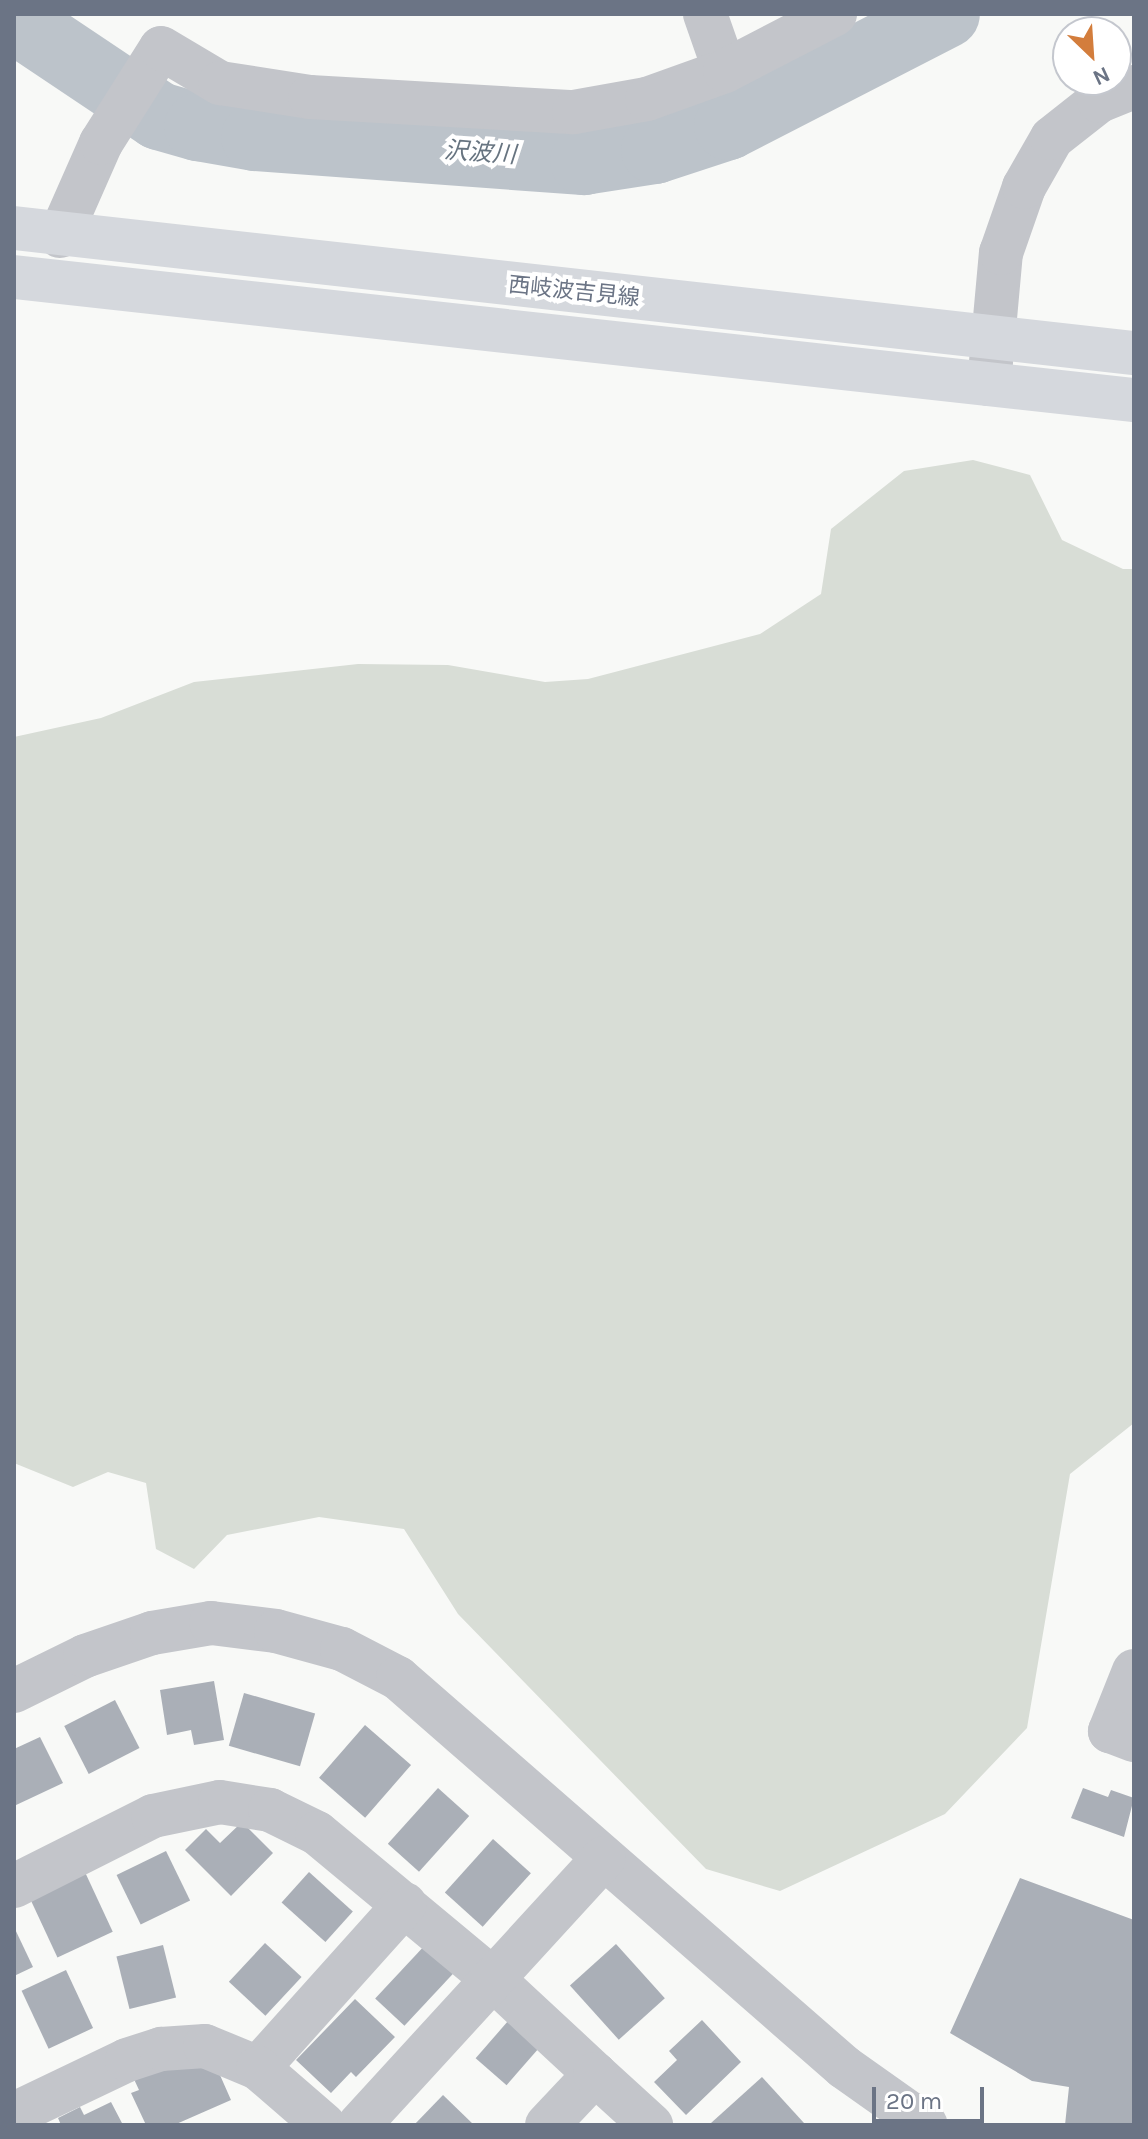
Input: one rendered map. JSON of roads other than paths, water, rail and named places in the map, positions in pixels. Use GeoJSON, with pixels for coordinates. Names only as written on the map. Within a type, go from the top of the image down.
{"type":"FeatureCollection","features":[{"type":"Feature","properties":{"kind":"main road","name":"西岐波吉見線"},"geometry":{"type":"LineString","coordinates":[[14,228],[60,236],[1134,353]]}},
{"type":"Feature","properties":{"kind":"main road","name":"西岐波吉見線"},"geometry":{"type":"LineString","coordinates":[[14,277],[1134,400]]}},
{"type":"Feature","properties":{"kind":"street"},"geometry":{"type":"LineString","coordinates":[[705,14],[725,71]]}},
{"type":"Feature","properties":{"kind":"street"},"geometry":{"type":"LineString","coordinates":[[60,236],[101,143],[161,48],[220,83],[310,97],[574,112],[647,99],[725,71],[835,14]]}},
{"type":"Feature","properties":{"kind":"street"},"geometry":{"type":"LineString","coordinates":[[989,384],[1001,253],[1024,187],[1052,138],[1099,101],[1134,87]]}},
{"type":"Feature","properties":{"kind":"street"},"geometry":{"type":"LineString","coordinates":[[17,1683],[125,1642],[211,1623],[276,1631],[342,1649],[398,1678],[844,2067],[926,2125]]}},
{"type":"Feature","properties":{"kind":"street"},"geometry":{"type":"LineString","coordinates":[[1134,1671],[1110,1731],[1134,1740]]}},
{"type":"Feature","properties":{"kind":"street"},"geometry":{"type":"LineString","coordinates":[[14,1886],[153,1816],[220,1802],[270,1810],[317,1833],[405,1904],[495,1981],[651,2125]]}},
{"type":"Feature","properties":{"kind":"street"},"geometry":{"type":"LineString","coordinates":[[359,2125],[495,1981],[604,1858]]}},
{"type":"Feature","properties":{"kind":"street"},"geometry":{"type":"LineString","coordinates":[[258,2068],[405,1904]]}},
{"type":"Feature","properties":{"kind":"street"},"geometry":{"type":"LineString","coordinates":[[14,2114],[161,2049],[205,2046],[258,2068],[324,2125]]}},
{"type":"Feature","properties":{"kind":"street"},"geometry":{"type":"LineString","coordinates":[[547,2125],[595,2074]]}},
{"type":"Feature","properties":{"kind":"waterway","name":"沢波川"},"geometry":{"type":"LineString","coordinates":[[14,19],[159,116],[198,127],[255,137],[584,161],[655,150],[728,126],[946,14]]}}]}
